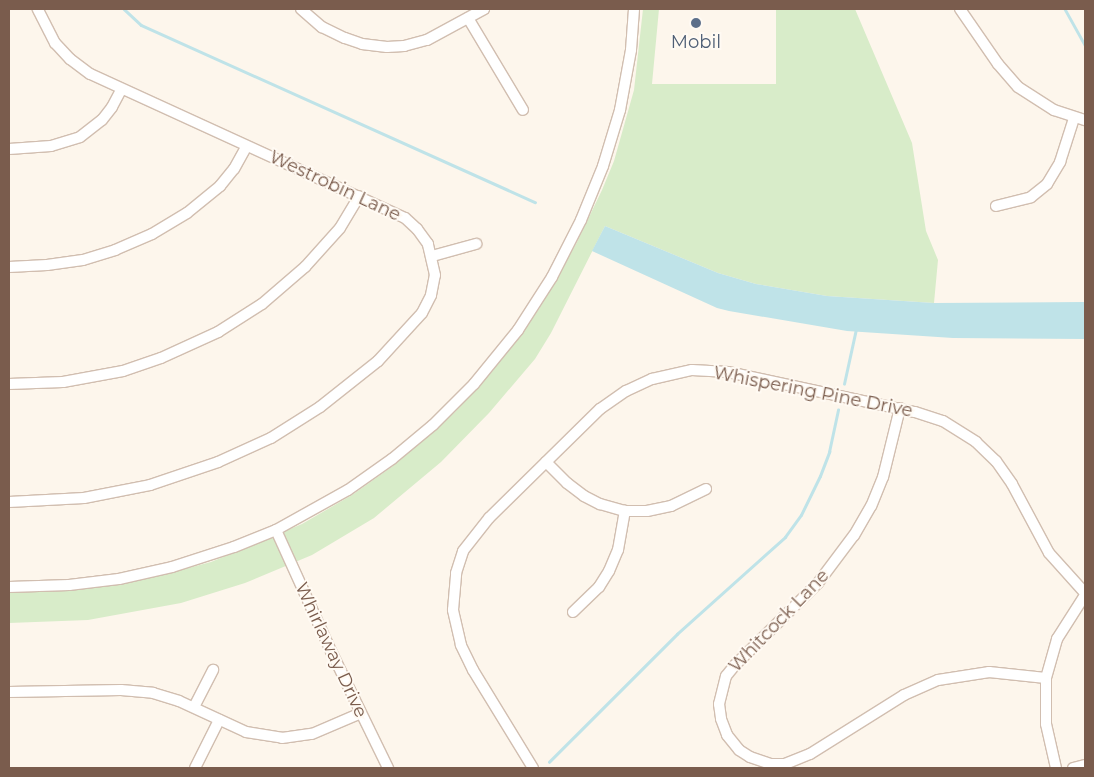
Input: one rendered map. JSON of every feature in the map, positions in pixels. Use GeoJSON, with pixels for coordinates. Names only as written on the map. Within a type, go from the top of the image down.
{"type":"FeatureCollection","features":[{"type":"Feature","properties":{"kind":"street","name":"Westrobin Lane"},"geometry":{"type":"LineString","coordinates":[[9,502],[84,498],[141,487],[211,465],[271,438],[320,407],[348,386],[412,326],[426,307],[431,295],[435,275],[432,256],[425,239],[410,221],[394,211],[121,90],[90,74],[70,59],[55,43],[38,9]]}},
{"type":"Feature","properties":{"kind":"street"},"geometry":{"type":"LineString","coordinates":[[302,9],[322,27],[336,34],[353,41],[379,46],[419,43],[434,37],[484,9]]}},
{"type":"Feature","properties":{"kind":"street"},"geometry":{"type":"LineString","coordinates":[[9,587],[88,583],[144,574],[206,557],[276,530],[348,490],[410,444],[474,384],[523,322],[570,243],[603,166],[624,88],[634,9]]}},
{"type":"Feature","properties":{"kind":"street"},"geometry":{"type":"LineString","coordinates":[[960,9],[998,64],[1018,87],[1046,106],[1074,118],[1085,120]]}},
{"type":"Feature","properties":{"kind":"street"},"geometry":{"type":"LineString","coordinates":[[468,18],[523,110]]}},
{"type":"Feature","properties":{"kind":"street"},"geometry":{"type":"LineString","coordinates":[[9,149],[46,147],[80,137],[95,127],[108,113],[121,90]]}},
{"type":"Feature","properties":{"kind":"street"},"geometry":{"type":"LineString","coordinates":[[996,206],[1031,197],[1047,184],[1060,162],[1074,118]]}},
{"type":"Feature","properties":{"kind":"street"},"geometry":{"type":"LineString","coordinates":[[9,267],[47,265],[83,260],[115,250],[152,234],[187,213],[220,186],[234,169],[247,146]]}},
{"type":"Feature","properties":{"kind":"street"},"geometry":{"type":"LineString","coordinates":[[9,384],[63,382],[115,373],[161,358],[218,332],[262,304],[305,267],[340,228],[359,196]]}},
{"type":"Feature","properties":{"kind":"street"},"geometry":{"type":"LineString","coordinates":[[432,256],[476,244]]}},
{"type":"Feature","properties":{"kind":"street","name":"Whispering Pine Drive"},"geometry":{"type":"LineString","coordinates":[[533,768],[465,654],[457,634],[453,596],[456,572],[468,543],[489,518],[614,399],[652,379],[678,372],[704,370],[728,372],[900,408],[943,421],[966,434],[986,450],[1007,476],[1049,553],[1085,594]]}},
{"type":"Feature","properties":{"kind":"street","name":"Whitcock Lane"},"geometry":{"type":"LineString","coordinates":[[900,408],[883,477],[871,506],[854,536],[818,583],[726,676],[719,704],[721,719],[727,735],[739,750],[750,757],[763,762],[785,764],[810,754],[898,698],[938,680],[989,672],[1046,678]]}},
{"type":"Feature","properties":{"kind":"street"},"geometry":{"type":"LineString","coordinates":[[546,462],[566,483],[584,496],[600,504],[625,511],[647,511],[671,506],[706,488]]}},
{"type":"Feature","properties":{"kind":"street"},"geometry":{"type":"LineString","coordinates":[[573,612],[599,587],[609,571],[618,550],[625,511]]}},
{"type":"Feature","properties":{"kind":"street","name":"Whirlaway Drive"},"geometry":{"type":"LineString","coordinates":[[276,530],[388,768]]}},
{"type":"Feature","properties":{"kind":"street"},"geometry":{"type":"LineString","coordinates":[[1056,768],[1046,724],[1046,678],[1057,640],[1085,594]]}},
{"type":"Feature","properties":{"kind":"street"},"geometry":{"type":"LineString","coordinates":[[194,707],[213,670]]}},
{"type":"Feature","properties":{"kind":"street"},"geometry":{"type":"LineString","coordinates":[[9,692],[138,691],[162,695],[257,735],[282,738],[312,734],[361,714]]}},
{"type":"Feature","properties":{"kind":"street"},"geometry":{"type":"LineString","coordinates":[[195,768],[219,720]]}},
{"type":"Feature","properties":{"kind":"street"},"geometry":{"type":"LineString","coordinates":[[1073,768],[1085,765]]}},
{"type":"Feature","properties":{"kind":"green space"},"geometry":{"type":"Polygon","coordinates":[[[643,9],[659,9],[652,84],[776,84],[776,9],[855,9],[912,143],[926,231],[938,260],[934,303],[827,296],[756,284],[718,273],[605,226],[551,333],[535,359],[489,413],[441,462],[374,518],[312,555],[245,583],[181,603],[88,620],[9,623],[9,593],[91,588],[154,577],[211,562],[302,524],[352,495],[393,466],[455,412],[491,373],[539,309],[576,244],[602,190],[614,161],[634,90],[643,9]]]}},
{"type":"Feature","properties":{"kind":"water"},"geometry":{"type":"Polygon","coordinates":[[[605,226],[718,273],[756,284],[827,296],[934,303],[1085,302],[1085,339],[953,338],[847,331],[729,311],[717,308],[592,251],[605,226]]]}},
{"type":"Feature","properties":{"kind":"waterway"},"geometry":{"type":"LineString","coordinates":[[124,9],[141,25],[535,202]]}},
{"type":"Feature","properties":{"kind":"waterway"},"geometry":{"type":"LineString","coordinates":[[1065,9],[1085,45]]}},
{"type":"Feature","properties":{"kind":"waterway"},"geometry":{"type":"LineString","coordinates":[[844,384],[856,329]]}},
{"type":"Feature","properties":{"kind":"waterway"},"geometry":{"type":"LineString","coordinates":[[549,762],[677,634],[785,537],[801,515],[820,476],[829,452],[838,410]]}},
{"type":"Feature","properties":{"kind":"place","name":"Mobil"},"geometry":{"type":"Point","coordinates":[696,23]}}]}
